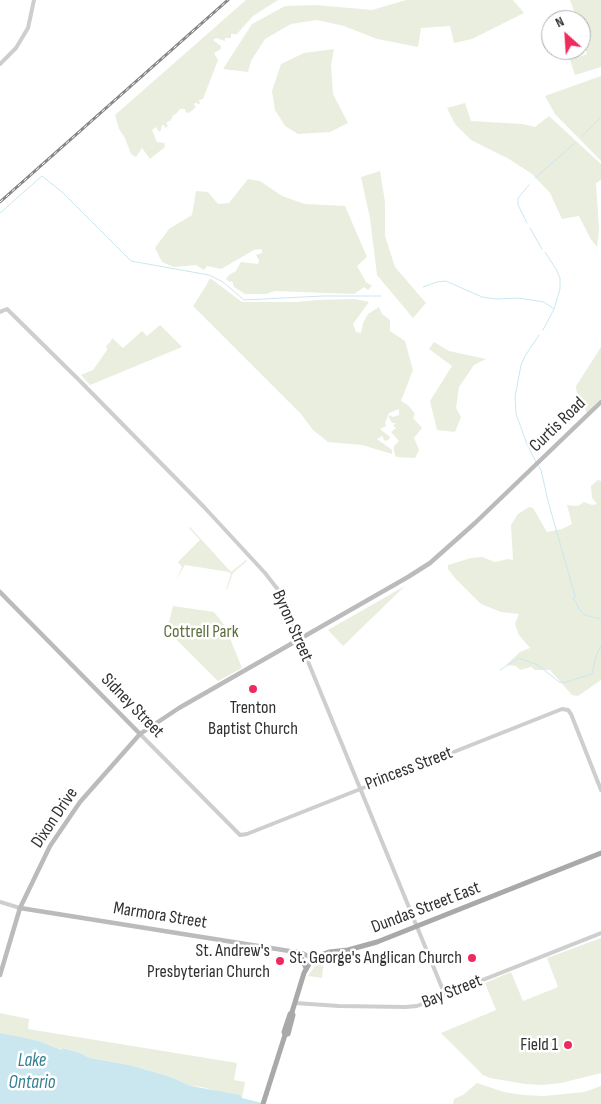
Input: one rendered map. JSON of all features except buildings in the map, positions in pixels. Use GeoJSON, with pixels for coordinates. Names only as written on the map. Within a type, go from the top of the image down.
{"type":"FeatureCollection","features":[{"type":"Feature","properties":{"kind":"main road","name":"Curtis Road"},"geometry":{"type":"LineString","coordinates":[[299,640],[408,577],[430,562],[456,541],[601,402]]}},
{"type":"Feature","properties":{"kind":"main road","name":"Sidney Street"},"geometry":{"type":"LineString","coordinates":[[0,592],[140,734]]}},
{"type":"Feature","properties":{"kind":"main road","name":"Dixon Drive"},"geometry":{"type":"LineString","coordinates":[[0,975],[20,908],[47,852],[75,808],[140,734],[179,708],[299,640]]}},
{"type":"Feature","properties":{"kind":"main road","name":"Dundas Street East"},"geometry":{"type":"LineString","coordinates":[[264,1104],[285,1035],[288,1034],[294,1015],[292,1012],[306,968],[314,959],[329,952],[350,950],[373,944],[601,853]]}},
{"type":"Feature","properties":{"kind":"main road","name":"Marmora Street"},"geometry":{"type":"LineString","coordinates":[[20,908],[296,952],[306,954],[314,959]]}},
{"type":"Feature","properties":{"kind":"main road"},"geometry":{"type":"LineString","coordinates":[[296,952],[306,968]]}},
{"type":"Feature","properties":{"kind":"street"},"geometry":{"type":"LineString","coordinates":[[0,64],[16,48],[28,28],[34,0]]}},
{"type":"Feature","properties":{"kind":"street","name":"Byron Street"},"geometry":{"type":"LineString","coordinates":[[0,312],[7,309],[204,507],[265,573],[279,591],[445,995]]}},
{"type":"Feature","properties":{"kind":"street","name":"Princess Street"},"geometry":{"type":"LineString","coordinates":[[248,833],[562,709],[570,712],[601,790]]}},
{"type":"Feature","properties":{"kind":"street","name":"Sidney Street"},"geometry":{"type":"LineString","coordinates":[[140,734],[239,834],[248,833]]}},
{"type":"Feature","properties":{"kind":"street","name":"Marmora Street"},"geometry":{"type":"LineString","coordinates":[[0,902],[20,908]]}},
{"type":"Feature","properties":{"kind":"street","name":"Bay Street"},"geometry":{"type":"LineString","coordinates":[[295,1003],[411,1007],[601,933]]}},
{"type":"Feature","properties":{"kind":"green space"},"geometry":{"type":"Polygon","coordinates":[[[246,0],[278,0],[253,16],[237,34],[231,34],[231,38],[225,38],[225,41],[216,38],[213,40],[221,46],[221,49],[214,53],[218,60],[203,99],[199,100],[200,104],[195,103],[196,107],[189,113],[185,109],[180,109],[166,123],[168,126],[165,128],[162,125],[159,132],[156,127],[152,130],[157,142],[164,143],[165,147],[150,159],[142,148],[136,157],[131,154],[125,138],[119,129],[115,115],[246,0]]]}},
{"type":"Feature","properties":{"kind":"green space"},"geometry":{"type":"Polygon","coordinates":[[[406,0],[513,0],[524,13],[472,39],[454,43],[450,26],[421,28],[418,47],[377,39],[344,26],[317,20],[291,24],[265,39],[251,61],[248,72],[223,69],[252,24],[285,6],[316,5],[372,10],[406,0]]]}},
{"type":"Feature","properties":{"kind":"green space"},"geometry":{"type":"Polygon","coordinates":[[[570,0],[601,0],[601,67],[575,75],[570,60],[591,60],[591,10],[574,10],[570,0]]]}},
{"type":"Feature","properties":{"kind":"green space"},"geometry":{"type":"Polygon","coordinates":[[[334,49],[331,65],[333,94],[348,123],[330,132],[298,134],[285,126],[275,110],[272,91],[281,64],[304,53],[334,49]]]}},
{"type":"Feature","properties":{"kind":"green space"},"geometry":{"type":"Polygon","coordinates":[[[601,76],[601,161],[555,114],[545,96],[601,76]]]}},
{"type":"Feature","properties":{"kind":"green space"},"geometry":{"type":"Polygon","coordinates":[[[465,103],[471,121],[523,124],[535,127],[549,116],[601,164],[601,180],[596,183],[599,230],[597,247],[590,238],[579,216],[562,219],[550,193],[532,174],[509,159],[471,140],[455,124],[447,108],[465,103]]]}},
{"type":"Feature","properties":{"kind":"green space"},"geometry":{"type":"Polygon","coordinates":[[[380,171],[385,202],[385,236],[395,267],[426,303],[413,318],[377,275],[370,218],[361,177],[380,171]]]}},
{"type":"Feature","properties":{"kind":"green space"},"geometry":{"type":"Polygon","coordinates":[[[248,179],[260,181],[282,196],[305,204],[345,206],[367,257],[357,266],[366,282],[372,286],[368,290],[364,287],[354,294],[275,291],[266,294],[245,294],[234,287],[232,281],[230,282],[226,279],[236,271],[241,262],[258,264],[259,260],[256,255],[262,253],[262,249],[254,250],[221,269],[207,266],[204,270],[196,265],[174,267],[162,262],[155,248],[169,229],[192,215],[196,191],[208,192],[218,204],[229,203],[248,179]]]}},
{"type":"Feature","properties":{"kind":"green space"},"geometry":{"type":"Polygon","coordinates":[[[210,278],[242,302],[355,299],[369,302],[353,324],[356,332],[361,333],[363,323],[368,314],[379,307],[382,314],[390,320],[390,331],[405,341],[413,370],[401,401],[408,405],[415,414],[413,418],[422,428],[414,438],[419,450],[415,458],[396,457],[394,451],[394,446],[399,441],[391,432],[396,428],[393,426],[396,423],[392,423],[389,415],[393,417],[399,415],[399,409],[389,413],[385,423],[386,426],[380,429],[390,437],[389,439],[386,441],[382,436],[377,439],[392,450],[392,454],[362,445],[328,442],[313,430],[301,414],[193,306],[210,278]]]}},
{"type":"Feature","properties":{"kind":"green space"},"geometry":{"type":"Polygon","coordinates":[[[160,325],[182,347],[90,385],[81,375],[93,370],[107,350],[106,346],[112,338],[123,348],[142,331],[147,336],[160,325]]]}},
{"type":"Feature","properties":{"kind":"green space"},"geometry":{"type":"Polygon","coordinates":[[[434,342],[449,351],[486,359],[474,365],[459,387],[456,408],[461,417],[455,432],[437,430],[430,401],[452,366],[429,349],[434,342]]]}},
{"type":"Feature","properties":{"kind":"green space"},"geometry":{"type":"Polygon","coordinates":[[[601,347],[601,398],[587,413],[577,395],[576,386],[601,347]]]}},
{"type":"Feature","properties":{"kind":"green space"},"geometry":{"type":"Polygon","coordinates":[[[598,480],[601,481],[601,680],[578,696],[572,695],[550,670],[535,670],[531,667],[520,670],[516,666],[506,665],[520,652],[530,648],[519,635],[515,624],[519,614],[501,612],[481,604],[455,578],[448,569],[448,565],[471,558],[482,557],[495,562],[508,559],[513,560],[511,525],[518,514],[529,507],[533,508],[547,532],[562,529],[572,524],[567,505],[578,506],[584,502],[592,505],[597,504],[592,498],[591,486],[598,480]]]}},
{"type":"Feature","properties":{"kind":"green space"},"geometry":{"type":"Polygon","coordinates":[[[190,527],[231,572],[247,561],[233,573],[227,589],[231,574],[229,572],[185,565],[176,580],[182,567],[178,562],[200,540],[190,527]]]}},
{"type":"Feature","properties":{"kind":"green space"},"geometry":{"type":"Polygon","coordinates":[[[405,586],[343,646],[328,630],[405,586]]]}},
{"type":"Feature","properties":{"kind":"green space","name":"Cottrell Park"},"geometry":{"type":"Polygon","coordinates":[[[173,606],[214,612],[225,626],[242,668],[218,681],[167,630],[173,606]]]}},
{"type":"Feature","properties":{"kind":"green space"},"geometry":{"type":"Polygon","coordinates":[[[601,938],[601,1073],[561,1083],[542,1085],[490,1078],[483,1075],[441,1033],[496,1010],[485,983],[511,972],[523,1001],[558,987],[547,958],[601,938]]]}},
{"type":"Feature","properties":{"kind":"green space"},"geometry":{"type":"Polygon","coordinates":[[[324,959],[322,978],[308,976],[315,966],[324,959]]]}},
{"type":"Feature","properties":{"kind":"green space"},"geometry":{"type":"Polygon","coordinates":[[[0,1013],[29,1019],[28,1029],[237,1063],[234,1080],[245,1082],[242,1098],[202,1087],[191,1086],[168,1076],[129,1065],[90,1058],[80,1053],[64,1048],[63,1050],[39,1041],[3,1035],[0,1033],[0,1013]]]}},
{"type":"Feature","properties":{"kind":"green space"},"geometry":{"type":"Polygon","coordinates":[[[477,1083],[504,1092],[544,1096],[584,1092],[601,1086],[601,1104],[453,1104],[454,1099],[463,1095],[477,1083]]]}},
{"type":"Feature","properties":{"kind":"water","name":"Lake Ontario"},"geometry":{"type":"Polygon","coordinates":[[[0,1033],[39,1041],[62,1050],[63,1048],[80,1053],[90,1058],[129,1065],[168,1076],[191,1086],[240,1095],[242,1098],[266,1104],[0,1104],[0,1033]]]}},
{"type":"Feature","properties":{"kind":"waterway"},"geometry":{"type":"LineString","coordinates":[[582,136],[601,117]]}},
{"type":"Feature","properties":{"kind":"waterway"},"geometry":{"type":"LineString","coordinates":[[535,178],[575,143]]}},
{"type":"Feature","properties":{"kind":"waterway"},"geometry":{"type":"LineString","coordinates":[[0,213],[42,176],[62,192],[131,261],[209,275],[223,282],[244,300],[323,296],[381,296]]}},
{"type":"Feature","properties":{"kind":"waterway"},"geometry":{"type":"LineString","coordinates":[[527,223],[518,205],[518,198],[529,185]]}},
{"type":"Feature","properties":{"kind":"waterway"},"geometry":{"type":"LineString","coordinates":[[530,228],[542,249]]}},
{"type":"Feature","properties":{"kind":"waterway"},"geometry":{"type":"LineString","coordinates":[[543,330],[554,309],[560,289],[560,278],[545,252]]}},
{"type":"Feature","properties":{"kind":"waterway"},"geometry":{"type":"LineString","coordinates":[[423,287],[446,281],[482,297],[496,299],[518,298],[544,302],[554,309]]}},
{"type":"Feature","properties":{"kind":"waterway"},"geometry":{"type":"LineString","coordinates":[[536,462],[516,414],[515,397],[521,365],[539,335]]}},
{"type":"Feature","properties":{"kind":"waterway"},"geometry":{"type":"LineString","coordinates":[[538,465],[541,470],[575,596],[573,599],[585,615],[601,619]]}},
{"type":"Feature","properties":{"kind":"waterway"},"geometry":{"type":"LineString","coordinates":[[500,670],[519,658],[538,665],[559,682],[563,683],[592,674],[596,656],[601,646]]}},
{"type":"Feature","properties":{"kind":"railway"},"geometry":{"type":"LineString","coordinates":[[0,202],[228,0]]}},
{"type":"Feature","properties":{"kind":"place","name":"Trenton Baptist Church"},"geometry":{"type":"Point","coordinates":[253,689]}},
{"type":"Feature","properties":{"kind":"place","name":"St. George's Anglican Church"},"geometry":{"type":"Point","coordinates":[472,958]}},
{"type":"Feature","properties":{"kind":"place","name":"St. Andrew's Presbyterian Church"},"geometry":{"type":"Point","coordinates":[280,961]}},
{"type":"Feature","properties":{"kind":"place","name":"Field 1"},"geometry":{"type":"Point","coordinates":[568,1045]}}]}
